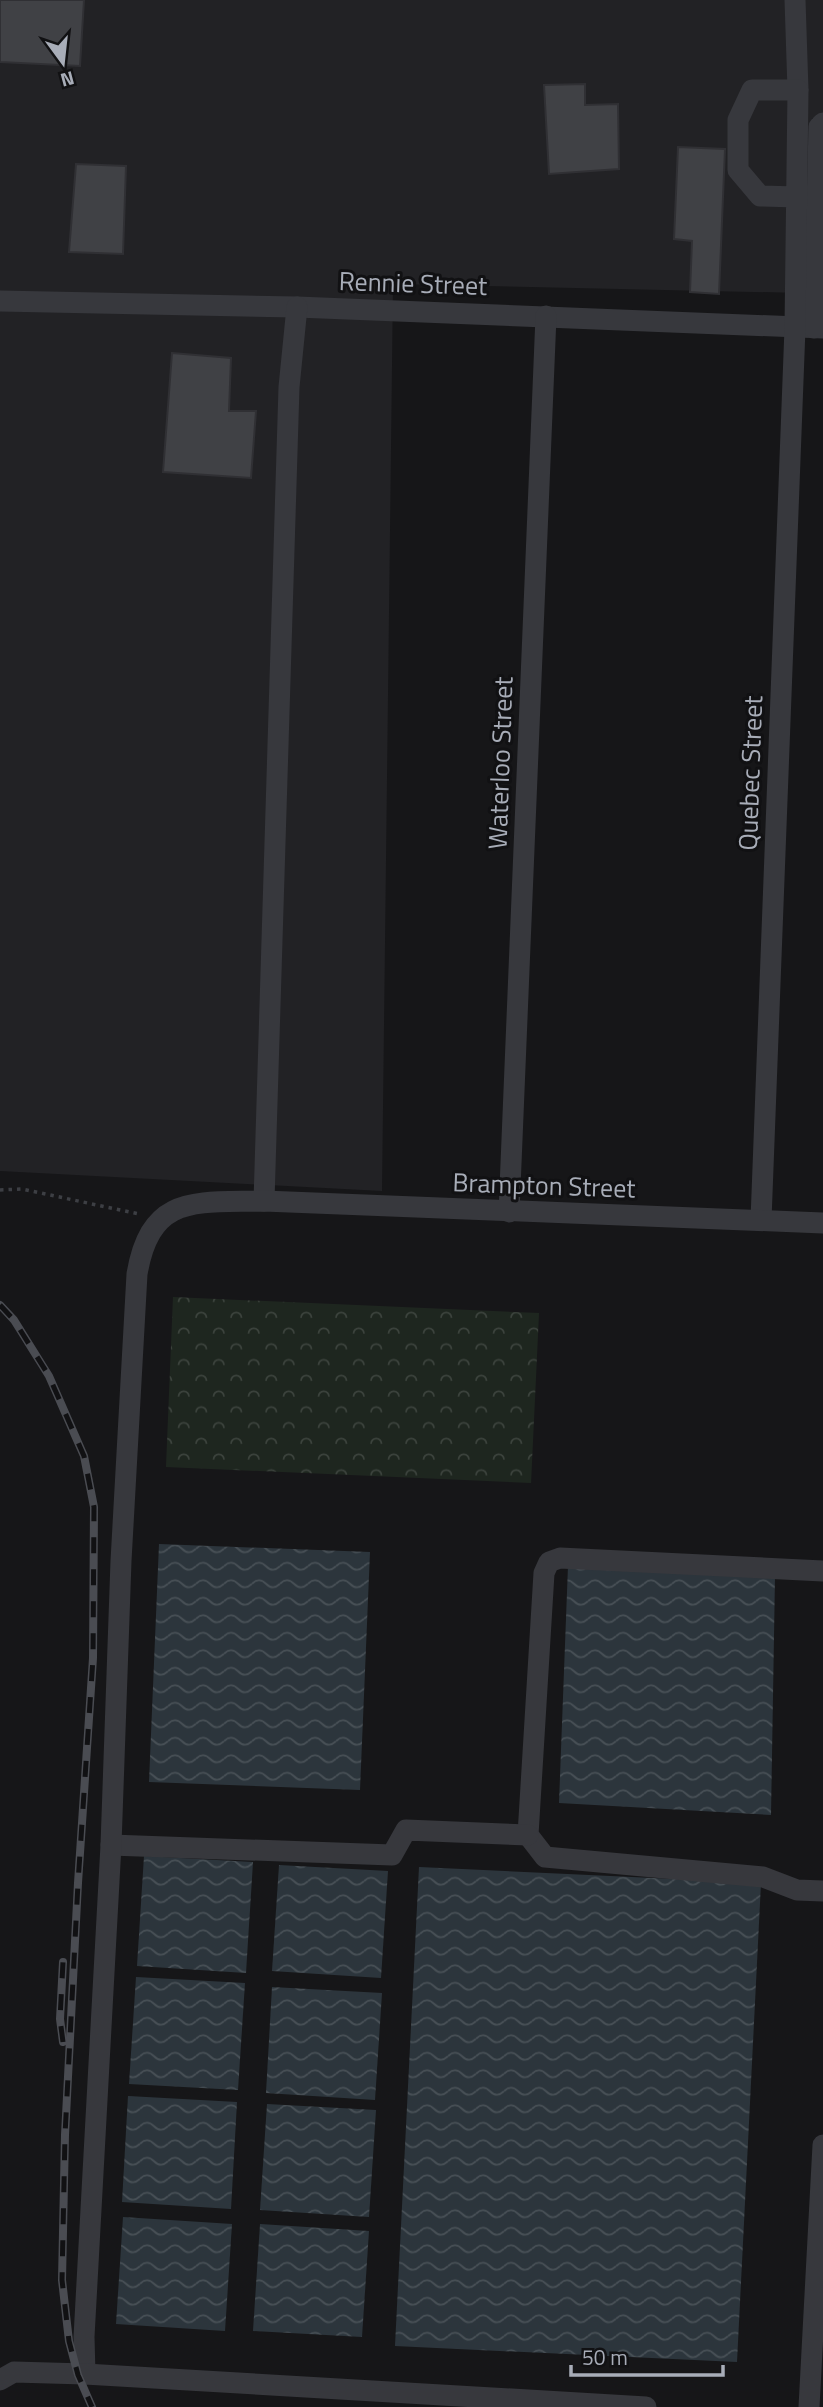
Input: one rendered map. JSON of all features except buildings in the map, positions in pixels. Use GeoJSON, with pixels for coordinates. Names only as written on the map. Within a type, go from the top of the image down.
{"type":"FeatureCollection","features":[{"type":"Feature","properties":{"kind":"street"},"geometry":{"type":"LineString","coordinates":[[795,0],[797,197],[811,328]]}},
{"type":"Feature","properties":{"kind":"street"},"geometry":{"type":"LineString","coordinates":[[797,197],[760,195],[738,170],[738,120],[752,90],[798,90]]}},
{"type":"Feature","properties":{"kind":"street"},"geometry":{"type":"LineString","coordinates":[[811,328],[819,127],[823,123]]}},
{"type":"Feature","properties":{"kind":"street","name":"Rennie Street"},"geometry":{"type":"LineString","coordinates":[[0,301],[297,307],[811,328]]}},
{"type":"Feature","properties":{"kind":"street"},"geometry":{"type":"LineString","coordinates":[[264,1201],[288,401],[297,307]]}},
{"type":"Feature","properties":{"kind":"street","name":"Waterloo Street"},"geometry":{"type":"LineString","coordinates":[[509,1212],[546,316]]}},
{"type":"Feature","properties":{"kind":"street","name":"Quebec Street"},"geometry":{"type":"LineString","coordinates":[[761,1220],[811,328]]}},
{"type":"Feature","properties":{"kind":"street","name":"Brampton Street"},"geometry":{"type":"LineString","coordinates":[[161,1219],[174,1210],[190,1205],[264,1201],[823,1223]]}},
{"type":"Feature","properties":{"kind":"street"},"geometry":{"type":"LineString","coordinates":[[85,2374],[83,2337],[111,1845],[121,1561],[137,1274],[143,1246],[161,1219]]}},
{"type":"Feature","properties":{"kind":"street"},"geometry":{"type":"LineString","coordinates":[[823,1571],[558,1558],[550,1562],[544,1573],[528,1835],[545,1857],[763,1877],[797,1890],[823,1891]]}},
{"type":"Feature","properties":{"kind":"street"},"geometry":{"type":"LineString","coordinates":[[111,1845],[392,1855],[406,1830],[528,1835]]}},
{"type":"Feature","properties":{"kind":"street"},"geometry":{"type":"LineString","coordinates":[[809,2407],[823,2145]]}},
{"type":"Feature","properties":{"kind":"street"},"geometry":{"type":"LineString","coordinates":[[0,2380],[14,2372],[85,2374],[646,2407]]}},
{"type":"Feature","properties":{"kind":"path"},"geometry":{"type":"LineString","coordinates":[[0,1190],[22,1189],[161,1219]]}},
{"type":"Feature","properties":{"kind":"shaded area"},"geometry":{"type":"Polygon","coordinates":[[[0,0],[823,0],[823,118],[812,118],[803,293],[393,284],[382,1191],[0,1171],[0,0]]]}},
{"type":"Feature","properties":{"kind":"green space"},"geometry":{"type":"Polygon","coordinates":[[[173,1297],[539,1313],[531,1483],[166,1467],[173,1297]]]}},
{"type":"Feature","properties":{"kind":"water"},"geometry":{"type":"Polygon","coordinates":[[[159,1544],[370,1552],[360,1790],[149,1782],[159,1544]]]}},
{"type":"Feature","properties":{"kind":"water"},"geometry":{"type":"Polygon","coordinates":[[[568,1566],[775,1576],[771,1815],[559,1803],[568,1566]]]}},
{"type":"Feature","properties":{"kind":"water"},"geometry":{"type":"Polygon","coordinates":[[[144,1856],[253,1862],[246,1973],[137,1966],[144,1856]]]}},
{"type":"Feature","properties":{"kind":"water"},"geometry":{"type":"Polygon","coordinates":[[[279,1865],[388,1871],[381,1978],[272,1971],[279,1865]]]}},
{"type":"Feature","properties":{"kind":"water"},"geometry":{"type":"Polygon","coordinates":[[[419,1867],[761,1883],[737,2362],[395,2346],[419,1867]]]}},
{"type":"Feature","properties":{"kind":"water"},"geometry":{"type":"Polygon","coordinates":[[[136,1977],[245,1983],[238,2090],[129,2084],[136,1977]]]}},
{"type":"Feature","properties":{"kind":"water"},"geometry":{"type":"Polygon","coordinates":[[[272,1987],[382,1993],[375,2100],[266,2093],[272,1987]]]}},
{"type":"Feature","properties":{"kind":"water"},"geometry":{"type":"Polygon","coordinates":[[[128,2096],[237,2102],[231,2209],[122,2202],[128,2096]]]}},
{"type":"Feature","properties":{"kind":"water"},"geometry":{"type":"Polygon","coordinates":[[[267,2104],[376,2110],[369,2217],[260,2210],[267,2104]]]}},
{"type":"Feature","properties":{"kind":"water"},"geometry":{"type":"Polygon","coordinates":[[[123,2217],[232,2224],[225,2331],[116,2324],[123,2217]]]}},
{"type":"Feature","properties":{"kind":"water"},"geometry":{"type":"Polygon","coordinates":[[[260,2224],[369,2231],[362,2337],[253,2331],[260,2224]]]}},
{"type":"Feature","properties":{"kind":"railway"},"geometry":{"type":"LineString","coordinates":[[0,1305],[14,1320],[49,1376],[84,1456],[94,1507],[93,1658],[65,2135],[62,2280],[69,2341],[78,2375],[92,2407]]}},
{"type":"Feature","properties":{"kind":"railway"},"geometry":{"type":"LineString","coordinates":[[63,1962],[60,2019],[63,2042]]}}]}
